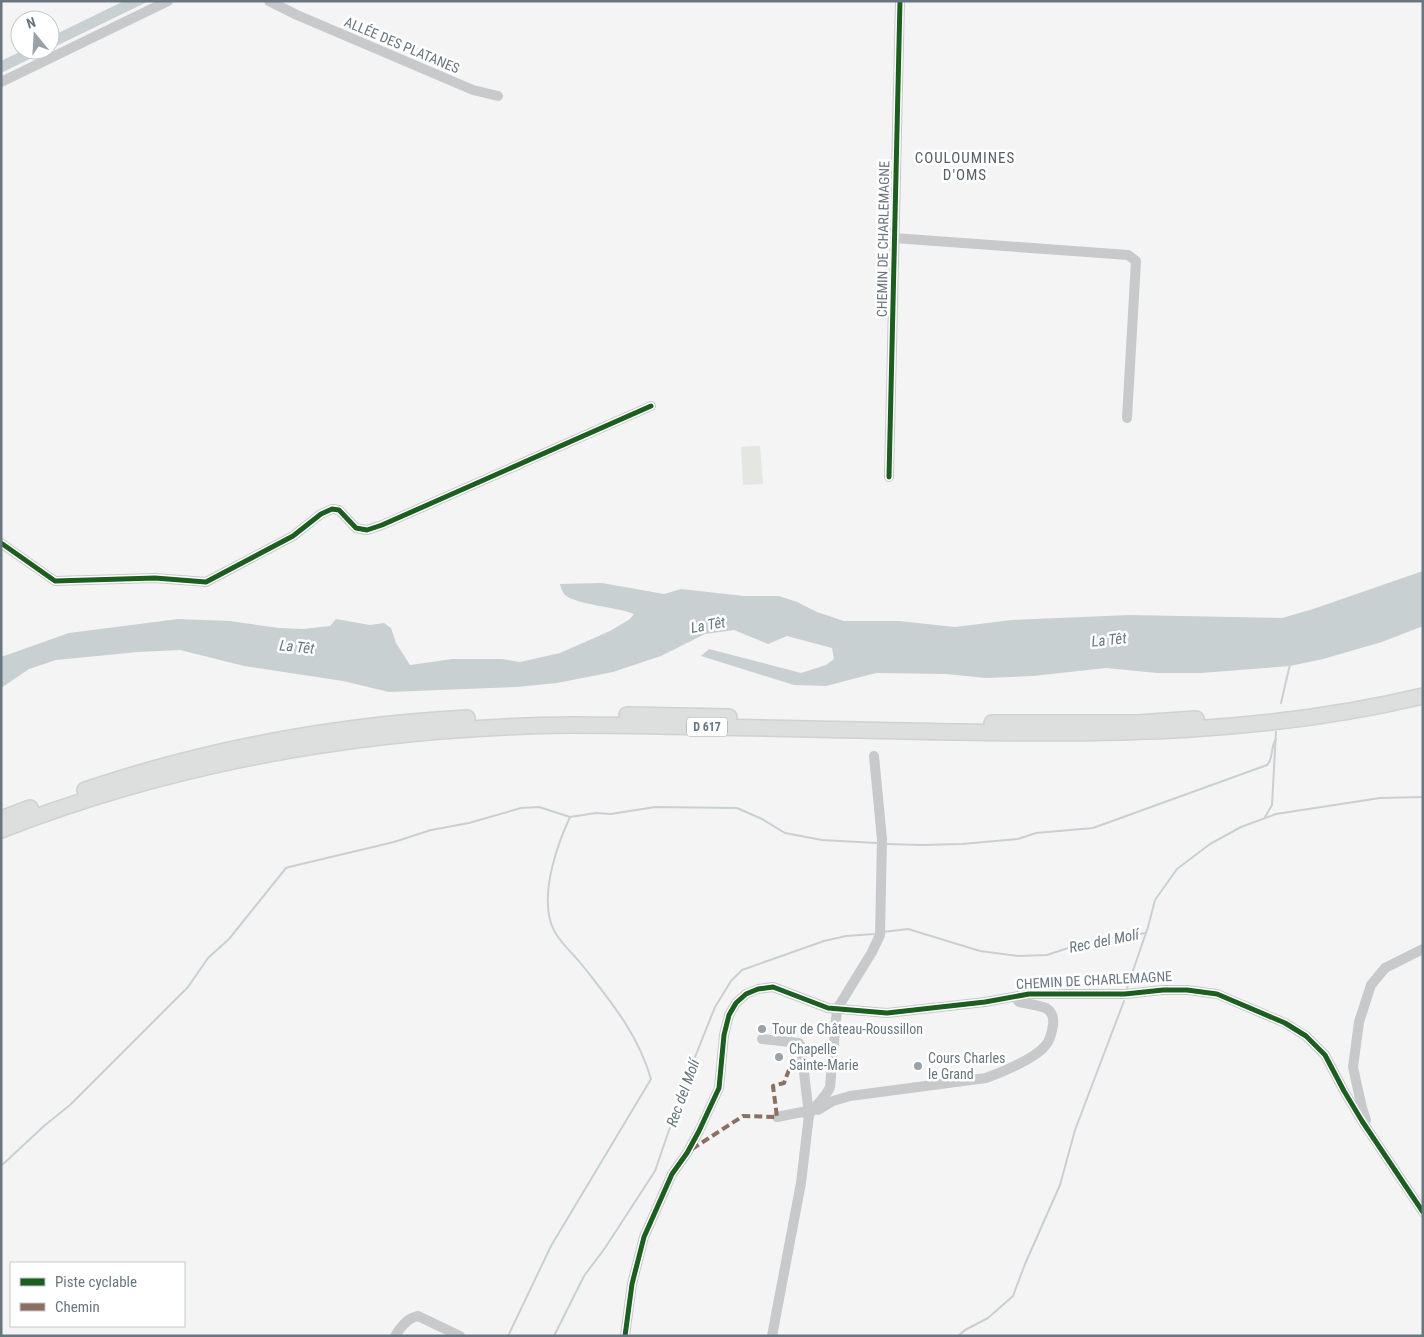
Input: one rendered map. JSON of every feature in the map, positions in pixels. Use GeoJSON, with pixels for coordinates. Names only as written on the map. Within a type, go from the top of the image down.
{"type":"FeatureCollection","features":[{"type":"Feature","properties":{"kind":"highway","name":"D 617"},"geometry":{"type":"LineString","coordinates":[[1,818],[107,783],[210,755],[304,737],[419,722],[573,715],[945,723],[1137,723],[1272,714],[1315,708],[1423,687]]}},
{"type":"Feature","properties":{"kind":"highway","name":"D 617"},"geometry":{"type":"LineString","coordinates":[[1,830],[99,796],[192,771],[295,749],[403,734],[493,727],[576,725],[1006,733],[1135,733],[1283,720],[1369,707],[1423,696]]}},
{"type":"Feature","properties":{"kind":"street"},"geometry":{"type":"LineString","coordinates":[[1,82],[168,1]]}},
{"type":"Feature","properties":{"kind":"street","name":"ALLÉE DES PLATANES"},"geometry":{"type":"LineString","coordinates":[[269,1],[297,15],[473,90],[498,96]]}},
{"type":"Feature","properties":{"kind":"street","name":"CHEMIN DE CHARLEMAGNE"},"geometry":{"type":"LineString","coordinates":[[889,477],[900,1]]}},
{"type":"Feature","properties":{"kind":"street"},"geometry":{"type":"LineString","coordinates":[[894,238],[1128,255],[1136,262],[1128,418]]}},
{"type":"Feature","properties":{"kind":"street"},"geometry":{"type":"LineString","coordinates":[[1,543],[55,581],[155,578],[206,582],[293,536],[321,514],[332,509],[339,510],[356,528],[367,530],[651,406]]}},
{"type":"Feature","properties":{"kind":"street"},"geometry":{"type":"LineString","coordinates":[[809,1115],[825,1097],[830,1087],[837,1009],[872,952],[880,933],[882,845],[874,756]]}},
{"type":"Feature","properties":{"kind":"street"},"geometry":{"type":"LineString","coordinates":[[1373,1137],[1362,1108],[1353,1067],[1359,1022],[1372,985],[1385,968],[1423,949]]}},
{"type":"Feature","properties":{"kind":"street","name":"CHEMIN DE CHARLEMAGNE"},"geometry":{"type":"LineString","coordinates":[[625,1336],[632,1284],[644,1237],[672,1174],[699,1131],[719,1088],[724,1034],[729,1015],[736,1003],[746,994],[758,989],[773,988],[828,1008],[887,1013],[984,1002],[1029,994],[1125,994],[1163,990],[1187,990],[1216,994],[1285,1023],[1306,1036],[1325,1055],[1344,1091],[1423,1212]]}},
{"type":"Feature","properties":{"kind":"street"},"geometry":{"type":"LineString","coordinates":[[809,1115],[833,1101],[850,1096],[986,1078],[1002,1072],[1036,1054],[1046,1046],[1052,1034],[1054,1019],[1052,1013],[1045,1008],[1019,1002],[1015,996]]}},
{"type":"Feature","properties":{"kind":"street"},"geometry":{"type":"LineString","coordinates":[[762,1040],[799,1044],[801,1047],[809,1115],[801,1183],[772,1336]]}},
{"type":"Feature","properties":{"kind":"street"},"geometry":{"type":"LineString","coordinates":[[777,1117],[802,1112],[809,1115]]}},
{"type":"Feature","properties":{"kind":"street"},"geometry":{"type":"LineString","coordinates":[[395,1336],[403,1324],[418,1316],[460,1336]]}},
{"type":"Feature","properties":{"kind":"shaded area"},"geometry":{"type":"Polygon","coordinates":[[[760,446],[763,484],[743,485],[741,447],[760,446]]]}},
{"type":"Feature","properties":{"kind":"water"},"geometry":{"type":"Polygon","coordinates":[[[124,1],[149,1],[60,44],[60,32],[124,1]]]}},
{"type":"Feature","properties":{"kind":"water"},"geometry":{"type":"Polygon","coordinates":[[[10,57],[10,60],[28,60],[1,73],[1,61],[10,57]]]}},
{"type":"Feature","properties":{"kind":"water","name":"La Têt"},"geometry":{"type":"Polygon","coordinates":[[[1423,571],[1423,626],[1382,642],[1323,659],[1290,666],[1201,673],[1157,673],[1106,668],[1033,676],[986,678],[946,674],[876,673],[826,686],[794,685],[701,656],[709,649],[801,673],[826,665],[834,659],[832,648],[787,636],[768,644],[734,630],[705,634],[661,656],[613,672],[557,683],[516,687],[389,692],[343,681],[244,666],[180,650],[56,660],[29,669],[1,688],[1,657],[69,633],[178,619],[230,621],[279,628],[303,629],[330,626],[336,619],[370,625],[384,623],[391,628],[396,643],[410,665],[452,659],[502,659],[520,662],[560,653],[610,631],[630,619],[634,614],[578,601],[565,595],[560,584],[602,583],[664,594],[681,589],[744,596],[779,596],[844,621],[899,621],[955,627],[1011,620],[1130,615],[1282,618],[1423,571]]]}},
{"type":"Feature","properties":{"kind":"waterway"},"geometry":{"type":"LineString","coordinates":[[1281,703],[1290,664]]}},
{"type":"Feature","properties":{"kind":"waterway"},"geometry":{"type":"LineString","coordinates":[[1265,817],[1272,805],[1276,732]]}},
{"type":"Feature","properties":{"kind":"waterway"},"geometry":{"type":"LineString","coordinates":[[885,844],[962,844],[1018,839],[1036,833],[1093,828],[1267,765],[1271,759],[1276,739]]}},
{"type":"Feature","properties":{"kind":"waterway","name":"Rec del Molí"},"geometry":{"type":"LineString","coordinates":[[1127,988],[1148,927],[1155,900],[1177,869],[1210,844],[1241,827],[1276,814],[1380,798],[1423,797]]}},
{"type":"Feature","properties":{"kind":"waterway"},"geometry":{"type":"LineString","coordinates":[[1,1166],[70,1105],[188,987],[208,958],[229,939],[286,868],[394,842],[431,830],[469,823],[521,808],[539,807],[570,817],[596,813],[611,814],[655,807],[737,808],[762,819],[785,833],[822,840],[877,843]]}},
{"type":"Feature","properties":{"kind":"waterway"},"geometry":{"type":"LineString","coordinates":[[508,1336],[551,1246],[651,1079],[639,1047],[623,1019],[583,966],[559,939],[552,927],[548,908],[549,881],[560,841],[570,817]]}},
{"type":"Feature","properties":{"kind":"waterway","name":"Rec del Molí"},"geometry":{"type":"LineString","coordinates":[[883,932],[908,929],[980,951],[1018,956],[1047,955],[1086,942],[1146,933]]}},
{"type":"Feature","properties":{"kind":"waterway","name":"Rec del Molí"},"geometry":{"type":"LineString","coordinates":[[554,1336],[584,1276],[605,1248],[655,1171],[689,1072],[715,1007],[731,981],[742,970],[824,941],[846,936],[874,934]]}},
{"type":"Feature","properties":{"kind":"waterway"},"geometry":{"type":"LineString","coordinates":[[958,1336],[965,1330],[988,1318],[1013,1296],[1060,1185],[1075,1130],[1124,1001]]}},
{"type":"Feature","properties":{"kind":"marked path"},"geometry":{"type":"LineString","coordinates":[[692,1149],[743,1116],[777,1117],[773,1086],[784,1083],[799,1043]]}},
{"type":"Feature","properties":{"kind":"cycle path"},"geometry":{"type":"LineString","coordinates":[[889,477],[900,1]]}},
{"type":"Feature","properties":{"kind":"cycle path"},"geometry":{"type":"LineString","coordinates":[[1,543],[55,581],[155,578],[206,582],[293,536],[321,514],[332,509],[339,510],[356,528],[367,530],[651,406]]}},
{"type":"Feature","properties":{"kind":"cycle path"},"geometry":{"type":"LineString","coordinates":[[625,1336],[632,1284],[644,1237],[672,1174],[687,1153],[719,1088],[724,1035],[729,1015],[736,1003],[746,994],[758,989],[773,987],[828,1008],[887,1013],[985,1002],[1029,994],[1125,994],[1163,990],[1187,990],[1217,994],[1285,1023],[1306,1036],[1325,1055],[1362,1121],[1423,1212]]}},
{"type":"Feature","properties":{"kind":"place","name":"Tour de Château-Roussillon"},"geometry":{"type":"Point","coordinates":[762,1029]}},
{"type":"Feature","properties":{"kind":"place","name":"Chapelle Sainte-Marie"},"geometry":{"type":"Point","coordinates":[779,1057]}},
{"type":"Feature","properties":{"kind":"place","name":"Cours Charles le Grand"},"geometry":{"type":"Point","coordinates":[918,1066]}},
{"type":"Feature","properties":{"kind":"district","name":"COULOUMINES D'OMS"},"geometry":{"type":"Point","coordinates":[965,166]}}]}
